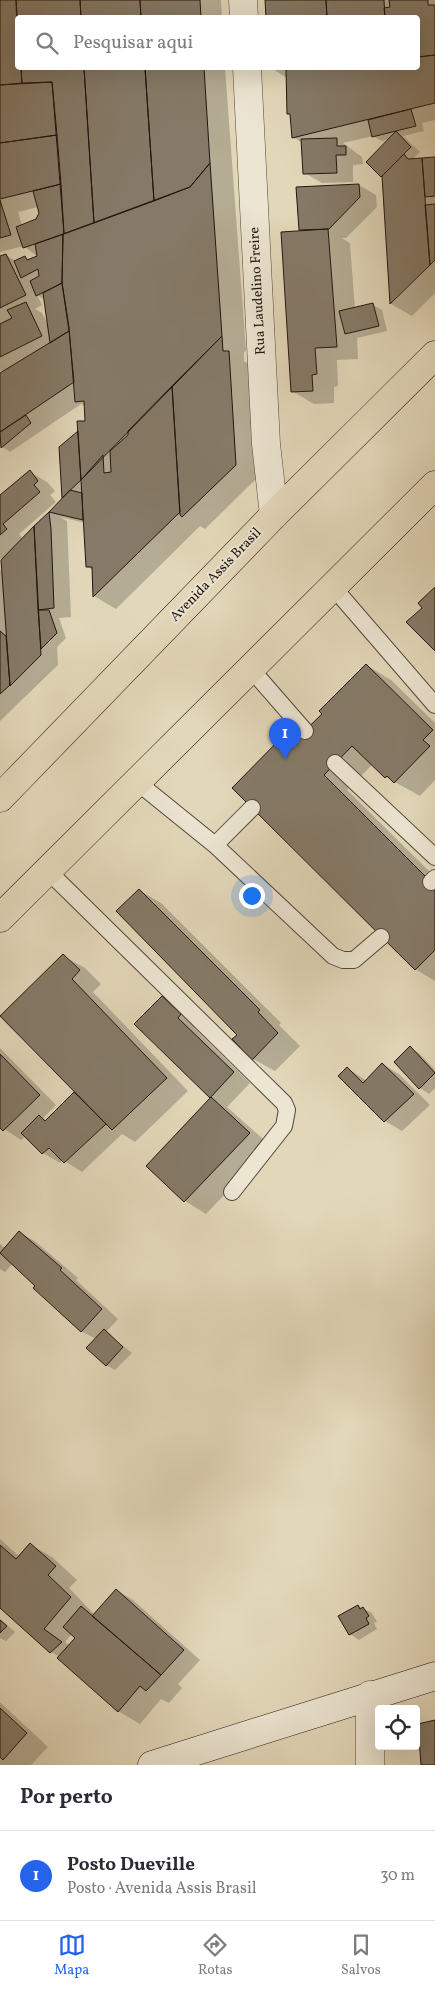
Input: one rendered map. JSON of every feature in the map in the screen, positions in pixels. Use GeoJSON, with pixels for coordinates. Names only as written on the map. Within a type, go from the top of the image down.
{"type":"FeatureCollection","features":[{"type":"Feature","properties":{"kind":"main road","name":"Avenida Assis Brasil"},"geometry":{"type":"LineString","coordinates":[[0,798],[274,515],[435,355]]}},
{"type":"Feature","properties":{"kind":"main road"},"geometry":{"type":"LineString","coordinates":[[0,918],[435,485]]}},
{"type":"Feature","properties":{"kind":"street"},"geometry":{"type":"LineString","coordinates":[[243,0],[244,15]]}},
{"type":"Feature","properties":{"kind":"street","name":"Rua Laudelino Freire"},"geometry":{"type":"LineString","coordinates":[[247,70],[266,444],[274,515]]}},
{"type":"Feature","properties":{"kind":"street"},"geometry":{"type":"LineString","coordinates":[[152,1765],[435,1676]]}},
{"type":"Feature","properties":{"kind":"street"},"geometry":{"type":"LineString","coordinates":[[370,1695],[370,1765]]}},
{"type":"Feature","properties":{"kind":"lane"},"geometry":{"type":"LineString","coordinates":[[333,587],[435,705]]}},
{"type":"Feature","properties":{"kind":"lane"},"geometry":{"type":"LineString","coordinates":[[251,669],[305,731]]}},
{"type":"Feature","properties":{"kind":"lane"},"geometry":{"type":"LineString","coordinates":[[335,763],[435,857]]}},
{"type":"Feature","properties":{"kind":"lane"},"geometry":{"type":"LineString","coordinates":[[137,782],[215,845],[333,956],[343,960],[354,960],[381,937]]}},
{"type":"Feature","properties":{"kind":"lane"},"geometry":{"type":"LineString","coordinates":[[215,845],[252,808]]}},
{"type":"Feature","properties":{"kind":"lane"},"geometry":{"type":"LineString","coordinates":[[48,870],[284,1103],[287,1110],[284,1126],[232,1192]]}},
{"type":"Feature","properties":{"kind":"building"},"geometry":{"type":"Polygon","coordinates":[[[0,0],[16,0],[15,70],[21,70],[22,83],[0,85],[0,0]]]}},
{"type":"Feature","properties":{"kind":"building"},"geometry":{"type":"Polygon","coordinates":[[[16,0],[80,0],[81,15],[17,15],[16,0]]]}},
{"type":"Feature","properties":{"kind":"building"},"geometry":{"type":"Polygon","coordinates":[[[80,0],[140,0],[141,15],[81,15],[80,0]]]}},
{"type":"Feature","properties":{"kind":"building"},"geometry":{"type":"Polygon","coordinates":[[[140,0],[200,0],[201,15],[141,15],[140,0]]]}},
{"type":"Feature","properties":{"kind":"building"},"geometry":{"type":"Polygon","coordinates":[[[265,0],[326,0],[327,15],[266,15],[265,0]]]}},
{"type":"Feature","properties":{"kind":"building"},"geometry":{"type":"Polygon","coordinates":[[[326,0],[384,0],[385,15],[327,15],[326,0]]]}},
{"type":"Feature","properties":{"kind":"building"},"geometry":{"type":"Polygon","coordinates":[[[389,0],[428,0],[428,5],[435,5],[435,55],[420,57],[420,15],[385,15],[384,8],[390,7],[389,0]]]}},
{"type":"Feature","properties":{"kind":"building"},"geometry":{"type":"Polygon","coordinates":[[[435,55],[435,103],[292,138],[290,114],[287,114],[286,70],[420,70],[420,57],[435,55]]]}},
{"type":"Feature","properties":{"kind":"building"},"geometry":{"type":"Polygon","coordinates":[[[21,70],[84,70],[94,223],[64,234],[52,82],[22,83],[21,70]]]}},
{"type":"Feature","properties":{"kind":"building"},"geometry":{"type":"Polygon","coordinates":[[[84,70],[145,70],[154,201],[94,223],[84,70]]]}},
{"type":"Feature","properties":{"kind":"building"},"geometry":{"type":"Polygon","coordinates":[[[145,70],[204,70],[210,163],[190,187],[154,201],[145,70]]]}},
{"type":"Feature","properties":{"kind":"building"},"geometry":{"type":"Polygon","coordinates":[[[52,82],[57,135],[0,143],[0,85],[52,82]]]}},
{"type":"Feature","properties":{"kind":"building"},"geometry":{"type":"Polygon","coordinates":[[[411,109],[416,126],[372,137],[368,120],[411,109]]]}},
{"type":"Feature","properties":{"kind":"building"},"geometry":{"type":"Polygon","coordinates":[[[396,131],[411,147],[381,177],[366,162],[396,131]]]}},
{"type":"Feature","properties":{"kind":"building"},"geometry":{"type":"Polygon","coordinates":[[[57,135],[61,184],[0,199],[0,143],[57,135]]]}},
{"type":"Feature","properties":{"kind":"building"},"geometry":{"type":"Polygon","coordinates":[[[337,138],[337,146],[346,146],[346,155],[336,155],[337,173],[303,174],[301,139],[337,138]]]}},
{"type":"Feature","properties":{"kind":"building"},"geometry":{"type":"Polygon","coordinates":[[[404,154],[408,159],[422,158],[430,265],[390,304],[382,176],[404,154]]]}},
{"type":"Feature","properties":{"kind":"building"},"geometry":{"type":"Polygon","coordinates":[[[435,157],[435,196],[425,197],[422,158],[435,157]]]}},
{"type":"Feature","properties":{"kind":"building"},"geometry":{"type":"Polygon","coordinates":[[[210,163],[222,336],[81,480],[77,421],[85,421],[84,401],[75,402],[69,327],[62,283],[63,234],[190,187],[210,163]]]}},
{"type":"Feature","properties":{"kind":"building"},"geometry":{"type":"Polygon","coordinates":[[[61,184],[64,234],[23,248],[16,227],[36,219],[39,213],[33,191],[61,184]]]}},
{"type":"Feature","properties":{"kind":"building"},"geometry":{"type":"Polygon","coordinates":[[[359,184],[360,197],[329,229],[299,230],[296,187],[359,184]]]}},
{"type":"Feature","properties":{"kind":"building"},"geometry":{"type":"Polygon","coordinates":[[[0,200],[11,235],[0,238],[0,200]]]}},
{"type":"Feature","properties":{"kind":"building"},"geometry":{"type":"Polygon","coordinates":[[[435,204],[435,260],[430,265],[425,205],[435,204]]]}},
{"type":"Feature","properties":{"kind":"building"},"geometry":{"type":"Polygon","coordinates":[[[328,229],[337,347],[315,348],[317,374],[312,375],[313,391],[291,392],[281,232],[328,229]]]}},
{"type":"Feature","properties":{"kind":"building"},"geometry":{"type":"Polygon","coordinates":[[[63,234],[62,283],[36,296],[30,281],[39,276],[38,269],[21,278],[14,261],[25,256],[27,260],[37,256],[35,244],[63,234]]]}},
{"type":"Feature","properties":{"kind":"building"},"geometry":{"type":"Polygon","coordinates":[[[6,254],[26,295],[0,308],[0,256],[6,254]]]}},
{"type":"Feature","properties":{"kind":"building"},"geometry":{"type":"Polygon","coordinates":[[[62,283],[69,331],[50,343],[43,293],[62,283]]]}},
{"type":"Feature","properties":{"kind":"building"},"geometry":{"type":"Polygon","coordinates":[[[26,302],[42,336],[0,357],[0,324],[12,318],[7,310],[26,302]]]}},
{"type":"Feature","properties":{"kind":"building"},"geometry":{"type":"Polygon","coordinates":[[[373,303],[379,326],[345,334],[339,311],[373,303]]]}},
{"type":"Feature","properties":{"kind":"building"},"geometry":{"type":"Polygon","coordinates":[[[69,331],[74,382],[0,432],[0,373],[69,331]]]}},
{"type":"Feature","properties":{"kind":"building"},"geometry":{"type":"Polygon","coordinates":[[[222,336],[223,351],[229,351],[236,465],[182,517],[180,515],[172,386],[222,336]]]}},
{"type":"Feature","properties":{"kind":"building"},"geometry":{"type":"Polygon","coordinates":[[[172,386],[180,512],[93,597],[92,567],[86,567],[81,480],[103,455],[104,473],[111,472],[110,451],[128,435],[128,431],[172,386]]]}},
{"type":"Feature","properties":{"kind":"building"},"geometry":{"type":"Polygon","coordinates":[[[26,415],[31,423],[1,448],[0,432],[26,415]]]}},
{"type":"Feature","properties":{"kind":"building"},"geometry":{"type":"Polygon","coordinates":[[[78,431],[81,480],[62,498],[59,447],[78,431]]]}},
{"type":"Feature","properties":{"kind":"building"},"geometry":{"type":"Polygon","coordinates":[[[30,470],[38,481],[34,485],[40,492],[3,524],[7,529],[0,535],[0,495],[30,470]]]}},
{"type":"Feature","properties":{"kind":"building"},"geometry":{"type":"Polygon","coordinates":[[[70,490],[82,493],[83,520],[49,512],[70,490]]]}},
{"type":"Feature","properties":{"kind":"building"},"geometry":{"type":"Polygon","coordinates":[[[49,512],[54,608],[38,610],[34,526],[49,512]]]}},
{"type":"Feature","properties":{"kind":"building"},"geometry":{"type":"Polygon","coordinates":[[[34,526],[41,655],[10,686],[1,560],[34,526]]]}},
{"type":"Feature","properties":{"kind":"building"},"geometry":{"type":"Polygon","coordinates":[[[435,587],[435,651],[406,622],[422,608],[418,603],[435,587]]]}},
{"type":"Feature","properties":{"kind":"building"},"geometry":{"type":"Polygon","coordinates":[[[38,610],[49,610],[57,633],[41,649],[38,610]]]}},
{"type":"Feature","properties":{"kind":"building"},"geometry":{"type":"Polygon","coordinates":[[[0,631],[6,636],[10,685],[0,694],[0,631]]]}},
{"type":"Feature","properties":{"kind":"building"},"geometry":{"type":"Polygon","coordinates":[[[366,664],[433,730],[423,740],[430,746],[394,783],[387,776],[385,778],[352,746],[324,775],[435,886],[435,950],[415,970],[232,788],[284,735],[292,743],[322,714],[319,711],[366,664]]]}},
{"type":"Feature","properties":{"kind":"building"},"geometry":{"type":"Polygon","coordinates":[[[139,889],[260,1010],[258,1012],[278,1033],[252,1060],[232,1039],[237,1035],[116,911],[139,889]]]}},
{"type":"Feature","properties":{"kind":"building"},"geometry":{"type":"Polygon","coordinates":[[[63,954],[80,970],[72,979],[167,1078],[112,1130],[0,1016],[63,954]]]}},
{"type":"Feature","properties":{"kind":"building"},"geometry":{"type":"Polygon","coordinates":[[[162,996],[181,1014],[178,1018],[234,1072],[210,1098],[134,1024],[162,996]]]}},
{"type":"Feature","properties":{"kind":"building"},"geometry":{"type":"Polygon","coordinates":[[[410,1046],[435,1073],[419,1089],[394,1062],[410,1046]]]}},
{"type":"Feature","properties":{"kind":"building"},"geometry":{"type":"Polygon","coordinates":[[[0,1054],[40,1095],[3,1131],[0,1128],[0,1054]]]}},
{"type":"Feature","properties":{"kind":"building"},"geometry":{"type":"Polygon","coordinates":[[[382,1063],[414,1094],[384,1122],[338,1076],[347,1067],[363,1083],[382,1063]]]}},
{"type":"Feature","properties":{"kind":"building"},"geometry":{"type":"Polygon","coordinates":[[[74,1092],[106,1124],[64,1163],[49,1148],[42,1154],[21,1133],[39,1115],[45,1121],[74,1092]]]}},
{"type":"Feature","properties":{"kind":"building"},"geometry":{"type":"Polygon","coordinates":[[[211,1097],[250,1133],[184,1202],[146,1166],[211,1097]]]}},
{"type":"Feature","properties":{"kind":"building"},"geometry":{"type":"Polygon","coordinates":[[[19,1231],[62,1268],[60,1270],[102,1309],[81,1332],[33,1288],[35,1286],[0,1253],[19,1231]]]}},
{"type":"Feature","properties":{"kind":"building"},"geometry":{"type":"Polygon","coordinates":[[[104,1329],[123,1347],[106,1366],[86,1348],[104,1329]]]}},
{"type":"Feature","properties":{"kind":"building"},"geometry":{"type":"Polygon","coordinates":[[[30,1543],[56,1566],[48,1575],[71,1597],[44,1629],[62,1642],[50,1653],[0,1608],[0,1545],[16,1559],[30,1543]]]}},
{"type":"Feature","properties":{"kind":"building"},"geometry":{"type":"Polygon","coordinates":[[[116,1589],[184,1650],[161,1675],[92,1616],[116,1589]]]}},
{"type":"Feature","properties":{"kind":"building"},"geometry":{"type":"Polygon","coordinates":[[[358,1605],[360,1609],[363,1607],[369,1616],[366,1618],[369,1624],[349,1635],[338,1616],[358,1605]]]}},
{"type":"Feature","properties":{"kind":"building"},"geometry":{"type":"Polygon","coordinates":[[[81,1606],[161,1675],[146,1691],[140,1686],[118,1712],[57,1658],[75,1638],[63,1627],[81,1606]]]}},
{"type":"Feature","properties":{"kind":"building"},"geometry":{"type":"Polygon","coordinates":[[[0,1620],[7,1626],[0,1633],[0,1620]]]}},
{"type":"Feature","properties":{"kind":"building"},"geometry":{"type":"Polygon","coordinates":[[[0,1708],[27,1733],[3,1760],[0,1757],[0,1708]]]}},
{"type":"Feature","properties":{"kind":"building"},"geometry":{"type":"Polygon","coordinates":[[[435,1720],[435,1765],[421,1765],[420,1724],[435,1720]]]}},
{"type":"Feature","properties":{"kind":"place","name":"Posto Dueville"},"geometry":{"type":"Point","coordinates":[285,759]}}]}
